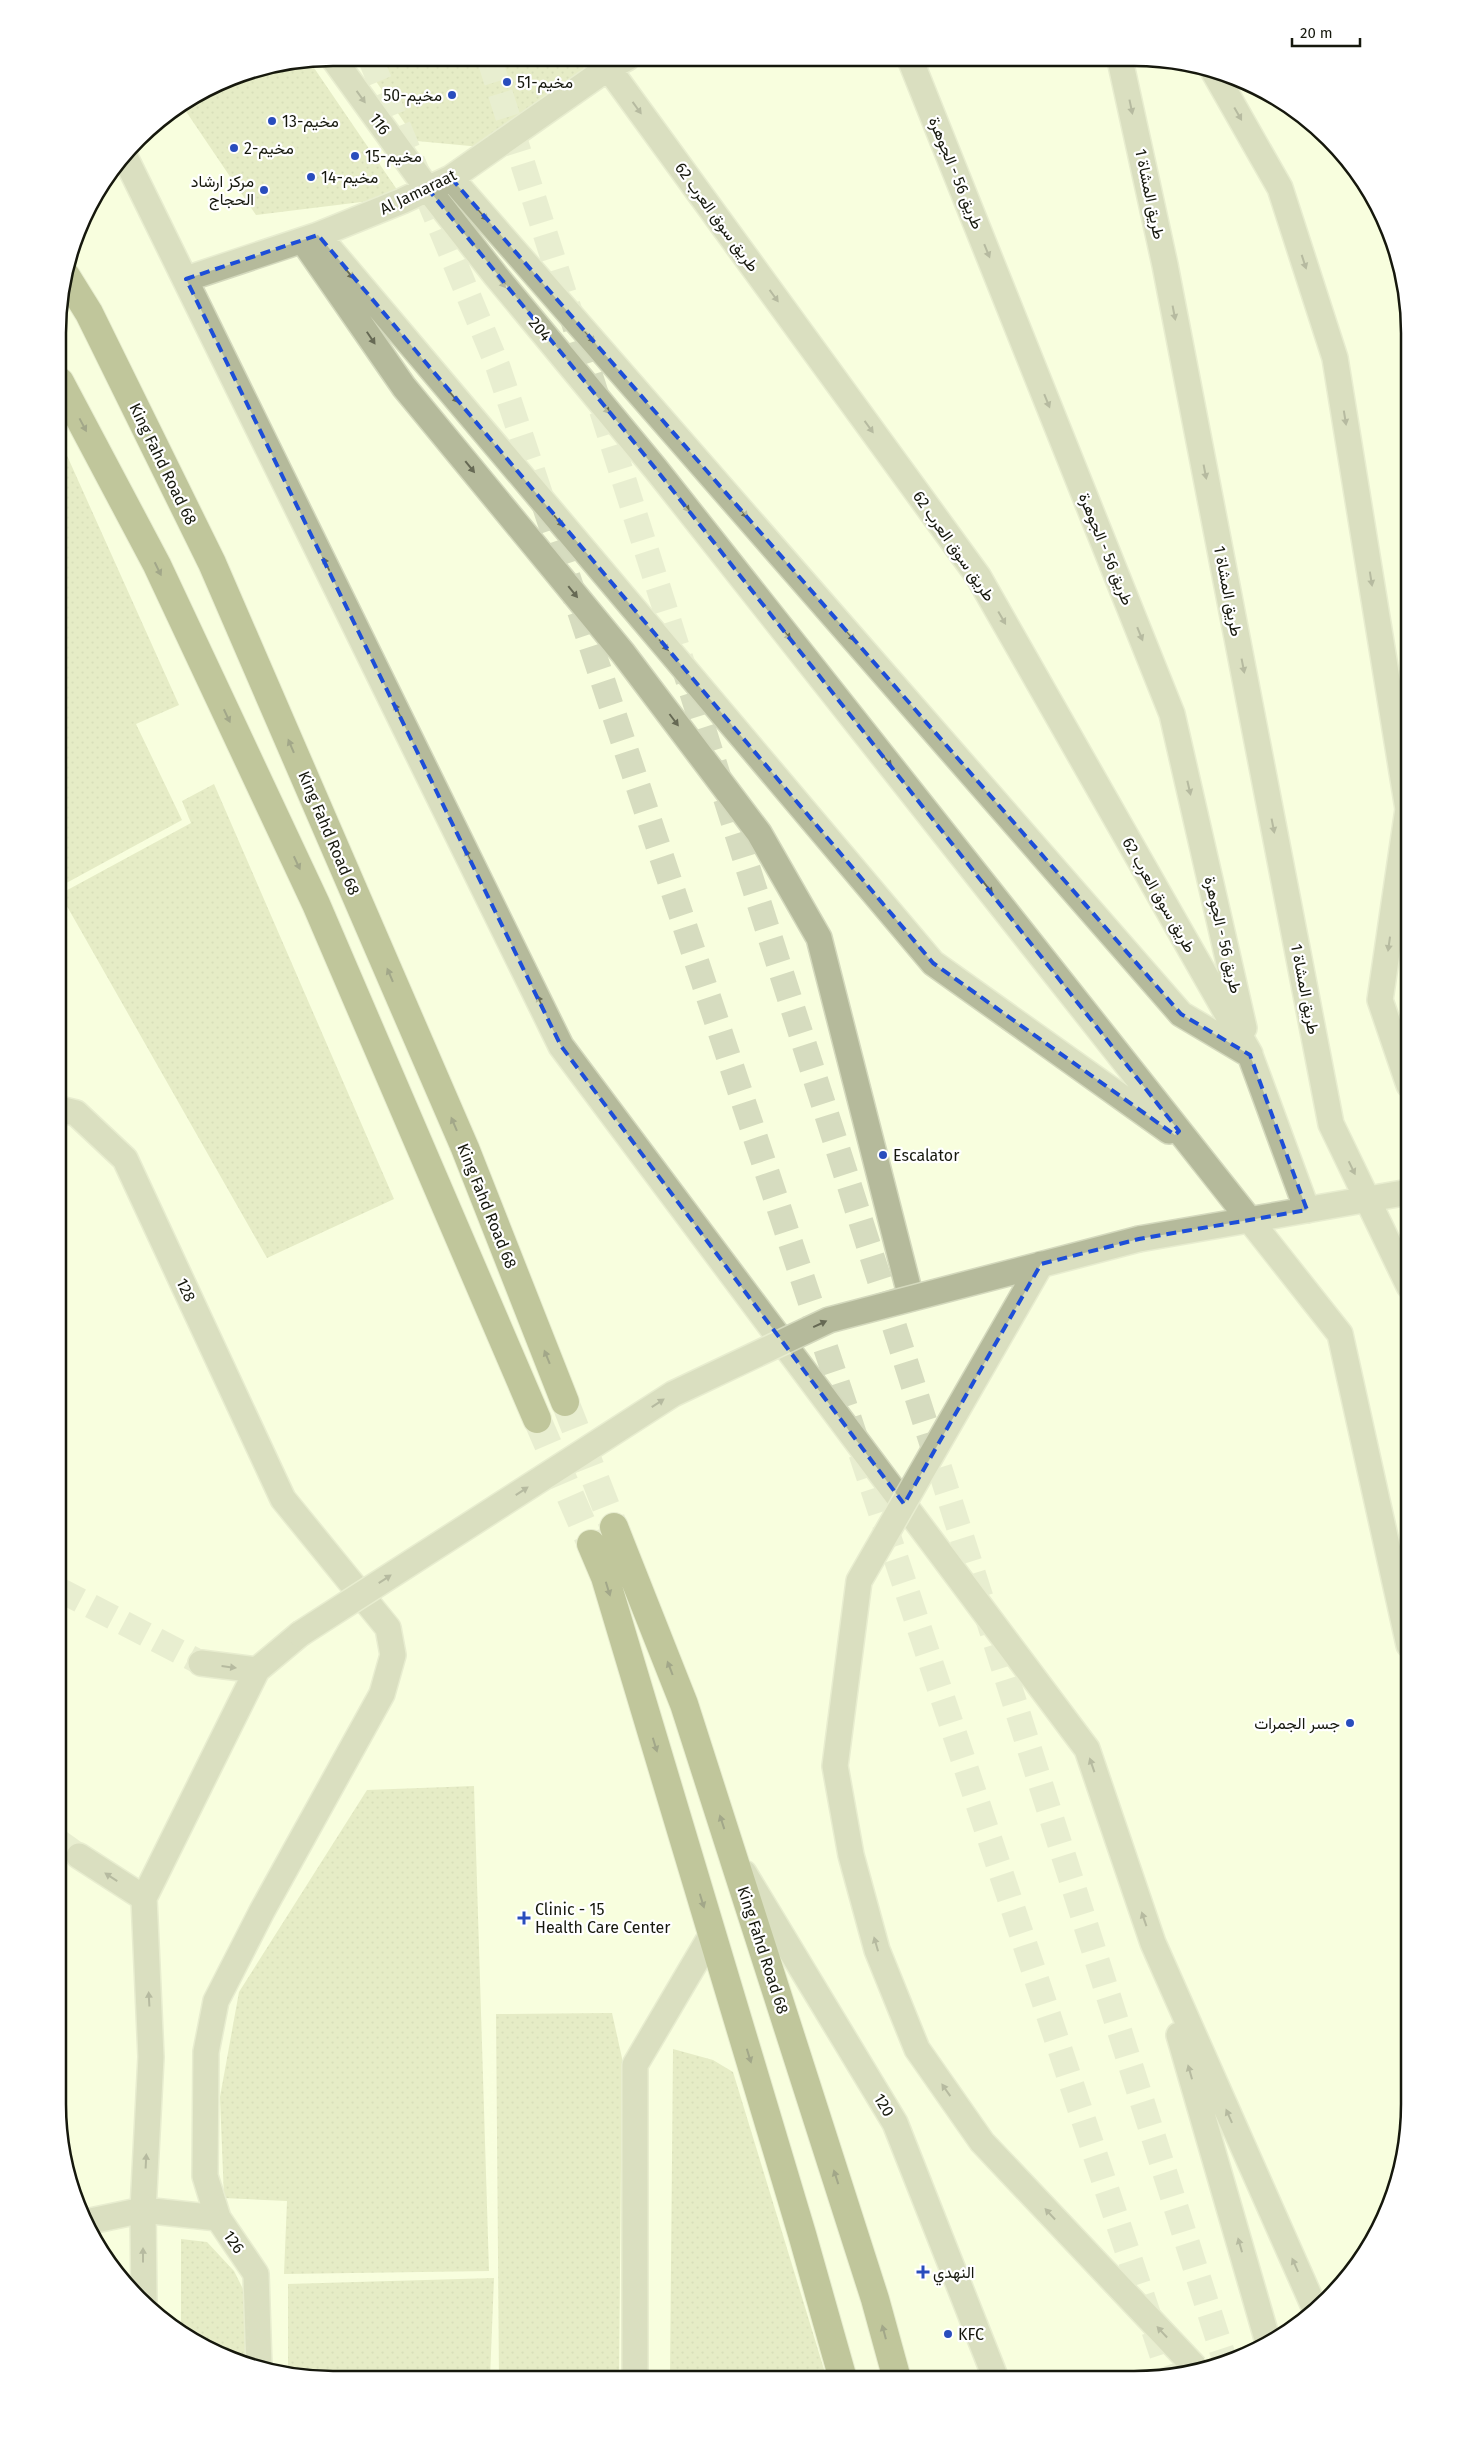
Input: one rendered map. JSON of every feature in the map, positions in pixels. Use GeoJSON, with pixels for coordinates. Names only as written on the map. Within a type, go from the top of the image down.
{"type":"FeatureCollection","features":[{"type":"Feature","properties":{"kind":"main road","name":"King Fahd Road 68"},"geometry":{"type":"LineString","coordinates":[[71,284],[89,313],[212,563],[465,1148],[565,1402]]}},
{"type":"Feature","properties":{"kind":"main road"},"geometry":{"type":"LineString","coordinates":[[66,393],[157,565],[316,904],[537,1420]]}},
{"type":"Feature","properties":{"kind":"main road","name":"King Fahd Road 68"},"geometry":{"type":"LineString","coordinates":[[614,1527],[684,1704],[875,2298],[895,2371]]}},
{"type":"Feature","properties":{"kind":"main road"},"geometry":{"type":"LineString","coordinates":[[591,1544],[604,1576],[800,2224],[841,2371]]}},
{"type":"Feature","properties":{"kind":"street","name":"116"},"geometry":{"type":"LineString","coordinates":[[339,66],[428,189]]}},
{"type":"Feature","properties":{"kind":"street","name":"Al Jamaraat"},"geometry":{"type":"LineString","coordinates":[[186,278],[310,238],[451,178],[606,66]]}},
{"type":"Feature","properties":{"kind":"street","name":"طريق سوق العرب 62"},"geometry":{"type":"LineString","coordinates":[[615,66],[978,576],[1250,1055]]}},
{"type":"Feature","properties":{"kind":"street","name":"طريق 56 - الجوهرة"},"geometry":{"type":"LineString","coordinates":[[913,66],[1172,714],[1250,1055]]}},
{"type":"Feature","properties":{"kind":"street","name":"طريق المشاة 1"},"geometry":{"type":"LineString","coordinates":[[1121,66],[1165,265],[1331,1124],[1401,1269]]}},
{"type":"Feature","properties":{"kind":"street"},"geometry":{"type":"LineString","coordinates":[[1218,79],[1280,188],[1335,358],[1401,766]]}},
{"type":"Feature","properties":{"kind":"street"},"geometry":{"type":"LineString","coordinates":[[128,162],[561,1046],[1087,1749],[1153,1943],[1266,2335]]}},
{"type":"Feature","properties":{"kind":"street"},"geometry":{"type":"LineString","coordinates":[[451,178],[1181,1014],[1250,1055],[1307,1210]]}},
{"type":"Feature","properties":{"kind":"street","name":"204"},"geometry":{"type":"LineString","coordinates":[[428,189],[502,284],[655,468],[1340,1334],[1401,1609]]}},
{"type":"Feature","properties":{"kind":"street"},"geometry":{"type":"LineString","coordinates":[[310,238],[933,963],[1192,1147]]}},
{"type":"Feature","properties":{"kind":"street"},"geometry":{"type":"LineString","coordinates":[[310,238],[404,387],[623,653],[759,833],[819,938],[911,1298]]}},
{"type":"Feature","properties":{"kind":"street"},"geometry":{"type":"LineString","coordinates":[[1401,857],[1380,1000],[1401,1062]]}},
{"type":"Feature","properties":{"kind":"street","name":"128"},"geometry":{"type":"LineString","coordinates":[[66,1111],[76,1113],[125,1159],[283,1499],[388,1628],[394,1656],[382,1694],[262,1911],[216,2001],[206,2052],[205,2176],[218,2218]]}},
{"type":"Feature","properties":{"kind":"street"},"geometry":{"type":"LineString","coordinates":[[144,2293],[143,2210],[151,2057],[144,1898],[257,1670],[300,1634],[673,1394],[829,1320],[1139,1239],[1401,1194]]}},
{"type":"Feature","properties":{"kind":"street"},"geometry":{"type":"LineString","coordinates":[[1041,1264],[859,1581],[835,1766],[851,1855],[877,1950],[917,2049],[982,2142],[1193,2364]]}},
{"type":"Feature","properties":{"kind":"street"},"geometry":{"type":"LineString","coordinates":[[202,1663],[257,1670]]}},
{"type":"Feature","properties":{"kind":"street","name":"120"},"geometry":{"type":"LineString","coordinates":[[732,1852],[894,2123],[993,2371]]}},
{"type":"Feature","properties":{"kind":"street"},"geometry":{"type":"LineString","coordinates":[[79,1856],[144,1898]]}},
{"type":"Feature","properties":{"kind":"street"},"geometry":{"type":"LineString","coordinates":[[635,2371],[634,2065],[712,1934]]}},
{"type":"Feature","properties":{"kind":"street"},"geometry":{"type":"LineString","coordinates":[[1153,1943],[1312,2303]]}},
{"type":"Feature","properties":{"kind":"street","name":"126"},"geometry":{"type":"LineString","coordinates":[[93,2220],[143,2210],[218,2218],[256,2274],[259,2360]]}},
{"type":"Feature","properties":{"kind":"highlighted area"},"geometry":{"type":"Polygon","coordinates":[[[451,178],[1181,1014],[1250,1055],[1307,1210],[1139,1239],[1041,1264],[904,1504],[561,1046],[186,279],[318,235],[933,963],[1175,1135],[1179,1131],[655,468],[428,189],[451,178]]]}},
{"type":"Feature","properties":{"kind":"green space"},"geometry":{"type":"Polygon","coordinates":[[[365,66],[583,66],[589,75],[481,147],[417,141],[365,66]]]}},
{"type":"Feature","properties":{"kind":"green space"},"geometry":{"type":"Polygon","coordinates":[[[314,67],[402,197],[256,215],[186,111],[215,94],[247,80],[281,71],[314,67]]]}},
{"type":"Feature","properties":{"kind":"green space"},"geometry":{"type":"Polygon","coordinates":[[[66,453],[179,705],[136,724],[182,820],[66,883],[66,453]]]}},
{"type":"Feature","properties":{"kind":"green space"},"geometry":{"type":"Polygon","coordinates":[[[214,784],[394,1199],[267,1258],[66,905],[66,891],[191,823],[182,801],[214,784]]]}},
{"type":"Feature","properties":{"kind":"green space"},"geometry":{"type":"Polygon","coordinates":[[[474,1786],[489,2271],[284,2274],[287,2201],[224,2198],[220,2097],[239,1992],[367,1790],[474,1786]]]}},
{"type":"Feature","properties":{"kind":"green space"},"geometry":{"type":"Polygon","coordinates":[[[612,2013],[622,2058],[619,2371],[499,2371],[496,2014],[612,2013]]]}},
{"type":"Feature","properties":{"kind":"green space"},"geometry":{"type":"Polygon","coordinates":[[[673,2049],[713,2060],[733,2072],[825,2371],[670,2371],[673,2049]]]}},
{"type":"Feature","properties":{"kind":"green space"},"geometry":{"type":"Polygon","coordinates":[[[181,2239],[207,2242],[234,2271],[245,2293],[245,2356],[215,2343],[181,2323],[181,2239]]]}},
{"type":"Feature","properties":{"kind":"green space"},"geometry":{"type":"Polygon","coordinates":[[[494,2278],[490,2371],[333,2371],[288,2367],[288,2284],[494,2278]]]}},
{"type":"Feature","properties":{"kind":"tunnel"},"geometry":{"type":"LineString","coordinates":[[373,66],[498,367],[1166,2368]]}},
{"type":"Feature","properties":{"kind":"tunnel"},"geometry":{"type":"LineString","coordinates":[[492,66],[1223,2356]]}},
{"type":"Feature","properties":{"kind":"tunnel"},"geometry":{"type":"LineString","coordinates":[[565,1402],[614,1527]]}},
{"type":"Feature","properties":{"kind":"tunnel"},"geometry":{"type":"LineString","coordinates":[[537,1419],[591,1544]]}},
{"type":"Feature","properties":{"kind":"tunnel"},"geometry":{"type":"LineString","coordinates":[[66,1593],[201,1663]]}},
{"type":"Feature","properties":{"kind":"tunnel"},"geometry":{"type":"LineString","coordinates":[[66,1847],[79,1856]]}},
{"type":"Feature","properties":{"kind":"place","name":"مخيم-51"},"geometry":{"type":"Point","coordinates":[507,82]}},
{"type":"Feature","properties":{"kind":"place","name":"مخيم-50"},"geometry":{"type":"Point","coordinates":[452,95]}},
{"type":"Feature","properties":{"kind":"place","name":"مخيم-13"},"geometry":{"type":"Point","coordinates":[272,121]}},
{"type":"Feature","properties":{"kind":"place","name":"مخيم-2"},"geometry":{"type":"Point","coordinates":[234,148]}},
{"type":"Feature","properties":{"kind":"place","name":"مخيم-15"},"geometry":{"type":"Point","coordinates":[355,156]}},
{"type":"Feature","properties":{"kind":"place","name":"مخيم-14"},"geometry":{"type":"Point","coordinates":[311,177]}},
{"type":"Feature","properties":{"kind":"place","name":"مركز ارشاد الحجاج"},"geometry":{"type":"Point","coordinates":[264,190]}},
{"type":"Feature","properties":{"kind":"place","name":"Escalator"},"geometry":{"type":"Point","coordinates":[883,1155]}},
{"type":"Feature","properties":{"kind":"place","name":"جسر الجمرات"},"geometry":{"type":"Point","coordinates":[1350,1723]}},
{"type":"Feature","properties":{"kind":"place","name":"Clinic - 15 Health Care Center"},"geometry":{"type":"Point","coordinates":[524,1918]}},
{"type":"Feature","properties":{"kind":"place","name":"النهدي"},"geometry":{"type":"Point","coordinates":[923,2272]}},
{"type":"Feature","properties":{"kind":"place","name":"KFC"},"geometry":{"type":"Point","coordinates":[948,2334]}}]}
